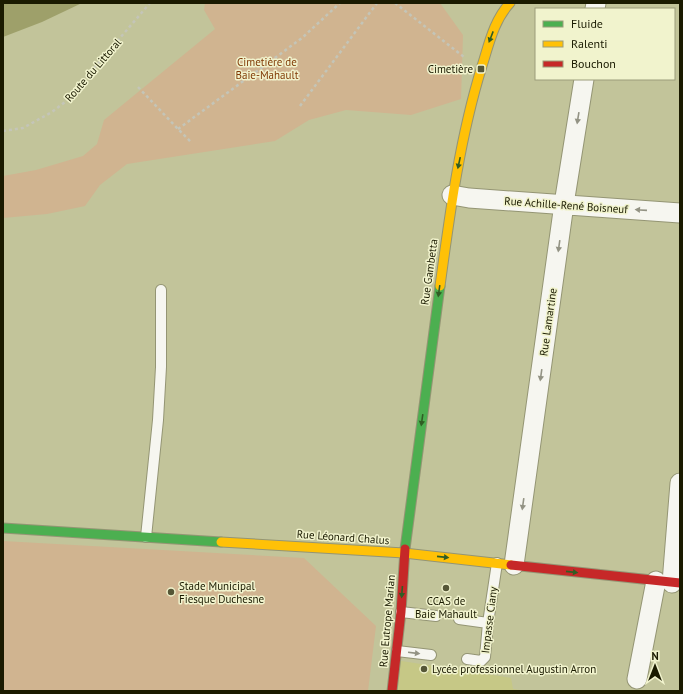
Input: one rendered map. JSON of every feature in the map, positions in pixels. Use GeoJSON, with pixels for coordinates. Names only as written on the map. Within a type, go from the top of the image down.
{"type":"FeatureCollection","features":[{"type":"Feature","properties":{"kind":"street","name":"Rue Gambetta"},"geometry":{"type":"LineString","coordinates":[[404,553],[452,195],[475,88],[496,24],[501,13],[510,3]]}},
{"type":"Feature","properties":{"kind":"street","name":"Rue Lamartine"},"geometry":{"type":"LineString","coordinates":[[505,564],[584,80]]}},
{"type":"Feature","properties":{"kind":"street","name":"Rue Achille-René Boisneuf"},"geometry":{"type":"LineString","coordinates":[[452,195],[470,198],[680,213]]}},
{"type":"Feature","properties":{"kind":"street"},"geometry":{"type":"LineString","coordinates":[[637,679],[669,582],[680,483]]}},
{"type":"Feature","properties":{"kind":"street","name":"Rue Léonard Chalus"},"geometry":{"type":"LineString","coordinates":[[3,528],[404,553],[669,582]]}},
{"type":"Feature","properties":{"kind":"street","name":"Rue Eutrope Marian"},"geometry":{"type":"LineString","coordinates":[[392,691],[401,612],[404,553]]}},
{"type":"Feature","properties":{"kind":"lane"},"geometry":{"type":"LineString","coordinates":[[146,537],[158,420],[161,367],[161,290]]}},
{"type":"Feature","properties":{"kind":"lane","name":"Impasse Ciany"},"geometry":{"type":"LineString","coordinates":[[467,659],[481,661],[485,657],[488,623],[505,564]]}},
{"type":"Feature","properties":{"kind":"lane"},"geometry":{"type":"LineString","coordinates":[[401,612],[436,616]]}},
{"type":"Feature","properties":{"kind":"lane"},"geometry":{"type":"LineString","coordinates":[[459,619],[488,623]]}},
{"type":"Feature","properties":{"kind":"lane"},"geometry":{"type":"LineString","coordinates":[[397,651],[431,655]]}},
{"type":"Feature","properties":{"kind":"path","name":"Route du Littoral"},"geometry":{"type":"LineString","coordinates":[[3,131],[23,128],[52,112],[65,102],[150,3]]}},
{"type":"Feature","properties":{"kind":"path"},"geometry":{"type":"LineString","coordinates":[[178,130],[302,38],[340,3]]}},
{"type":"Feature","properties":{"kind":"path"},"geometry":{"type":"LineString","coordinates":[[300,106],[377,3]]}},
{"type":"Feature","properties":{"kind":"path"},"geometry":{"type":"LineString","coordinates":[[395,3],[481,69]]}},
{"type":"Feature","properties":{"kind":"path"},"geometry":{"type":"LineString","coordinates":[[138,87],[191,142]]}},
{"type":"Feature","properties":{"kind":"shaded area"},"geometry":{"type":"Polygon","coordinates":[[[3,3],[82,3],[42,22],[3,37],[3,3]]]}},
{"type":"Feature","properties":{"kind":"shaded area","name":"Lycée professionnel Augustin Arron"},"geometry":{"type":"Polygon","coordinates":[[[395,660],[511,678],[513,689],[525,691],[392,691],[395,660]]]}},
{"type":"Feature","properties":{"kind":"green space","name":"Cimetière de Baie-Mahault"},"geometry":{"type":"Polygon","coordinates":[[[205,3],[440,3],[463,35],[461,99],[411,115],[346,110],[309,120],[275,141],[127,164],[100,185],[85,206],[47,214],[3,218],[3,176],[36,170],[83,156],[97,144],[104,120],[215,29],[204,10],[205,3]]]}},
{"type":"Feature","properties":{"kind":"green space","name":"Stade Municipal Fiesque Duchesne"},"geometry":{"type":"Polygon","coordinates":[[[3,541],[304,558],[376,626],[368,691],[3,691],[3,541]]]}},
{"type":"Feature","properties":{"kind":"traffic: fast"},"geometry":{"type":"LineString","coordinates":[[405,549],[440,286]]}},
{"type":"Feature","properties":{"kind":"traffic: fast"},"geometry":{"type":"LineString","coordinates":[[3,528],[221,542]]}},
{"type":"Feature","properties":{"kind":"traffic: slow"},"geometry":{"type":"LineString","coordinates":[[440,286],[452,203],[474,93],[496,25],[504,10],[510,3]]}},
{"type":"Feature","properties":{"kind":"traffic: slow"},"geometry":{"type":"LineString","coordinates":[[221,542],[404,553],[511,565]]}},
{"type":"Feature","properties":{"kind":"traffic: jam"},"geometry":{"type":"LineString","coordinates":[[392,691],[401,612],[405,549]]}},
{"type":"Feature","properties":{"kind":"traffic: jam"},"geometry":{"type":"LineString","coordinates":[[511,565],[680,583]]}},
{"type":"Feature","properties":{"kind":"place","name":"Cimetière"},"geometry":{"type":"Point","coordinates":[481,69]}},
{"type":"Feature","properties":{"kind":"place","name":"CCAS de Baie Mahault"},"geometry":{"type":"Point","coordinates":[446,588]}},
{"type":"Feature","properties":{"kind":"place","name":"Stade Municipal Fiesque Duchesne"},"geometry":{"type":"Point","coordinates":[171,592]}},
{"type":"Feature","properties":{"kind":"place","name":"Lycée professionnel Augustin Arron"},"geometry":{"type":"Point","coordinates":[424,669]}}]}
